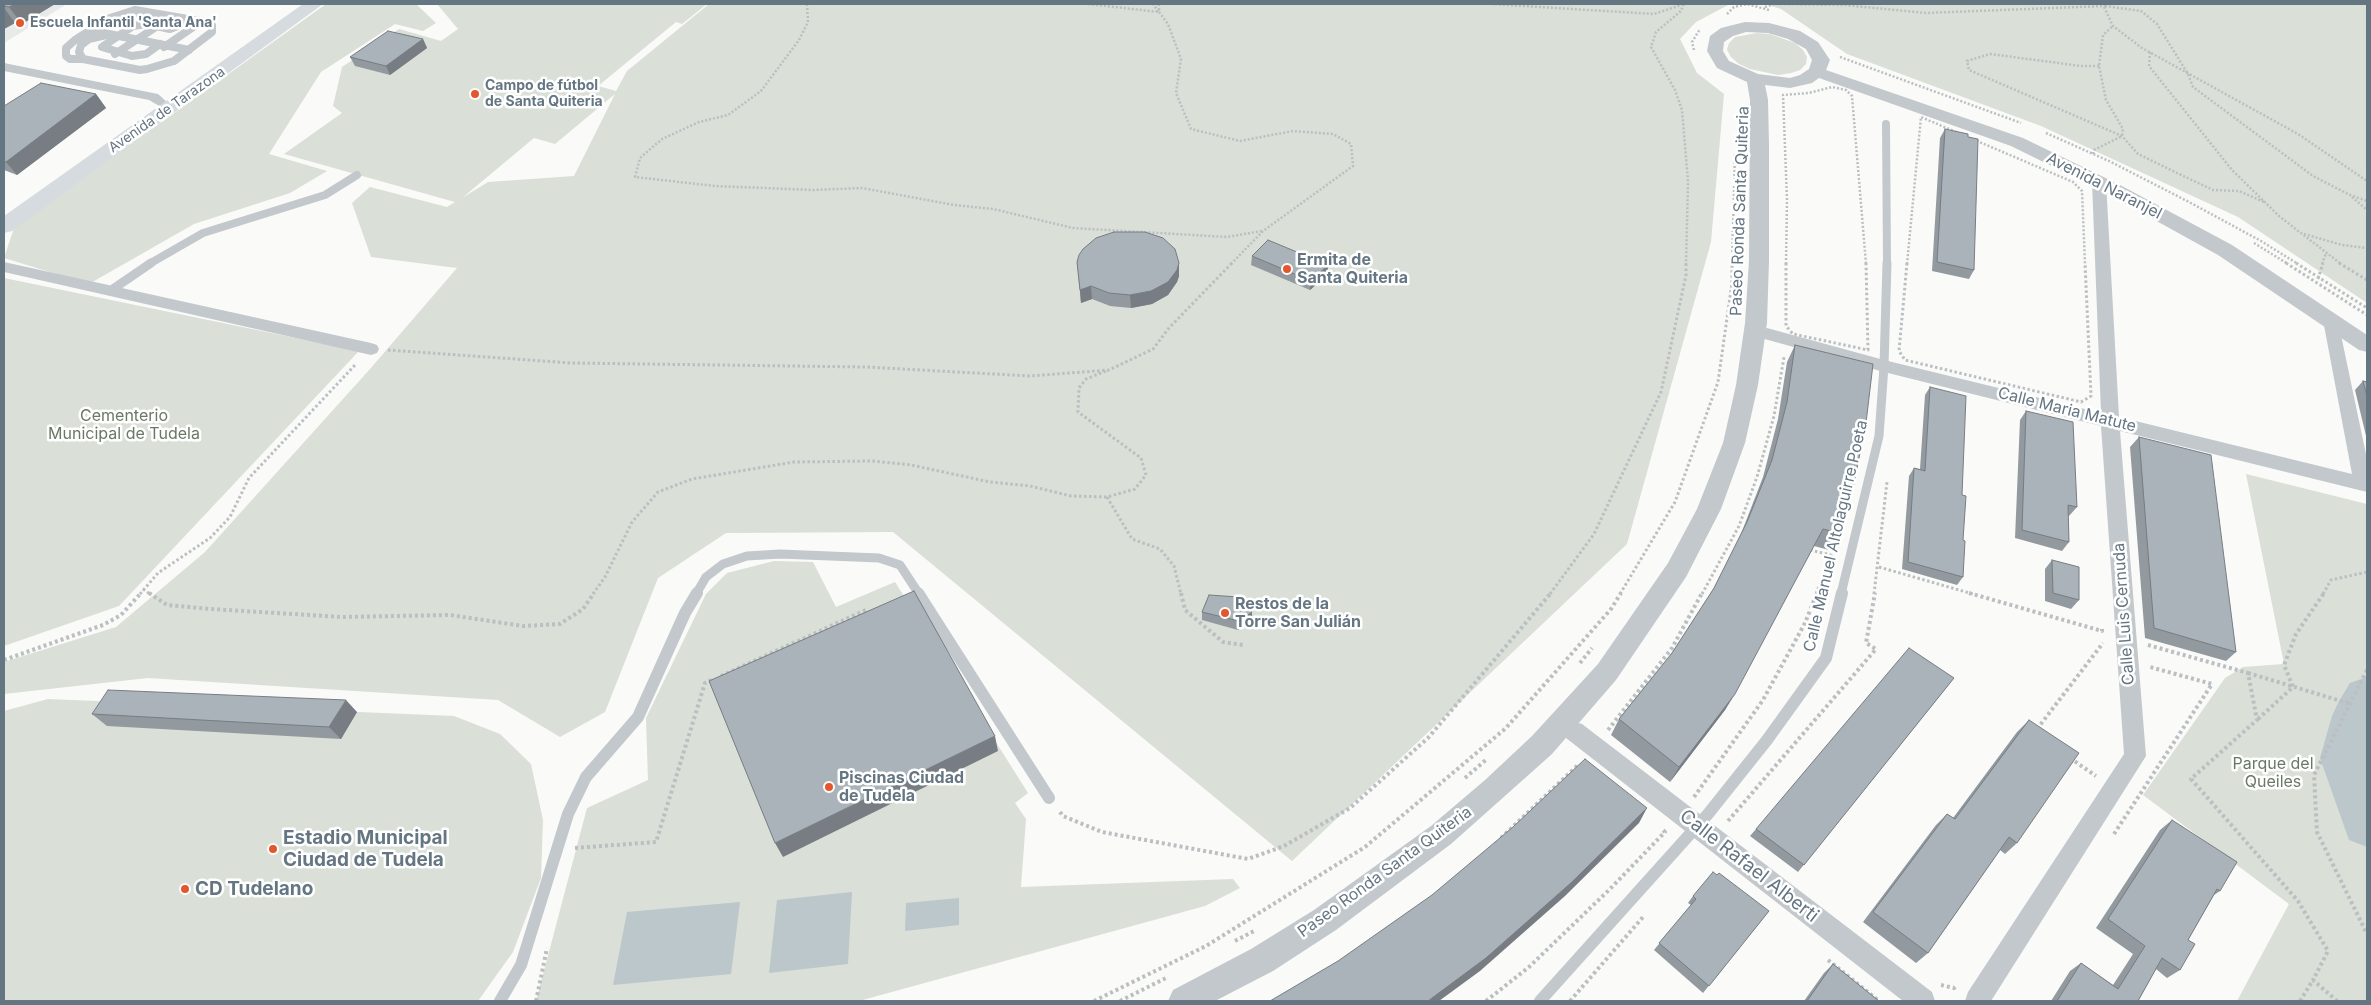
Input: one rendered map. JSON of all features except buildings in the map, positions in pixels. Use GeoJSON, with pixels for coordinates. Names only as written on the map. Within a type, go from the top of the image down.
{"type":"FeatureCollection","features":[{"type":"Feature","properties":{"kind":"main road","name":"Avenida de Tarazona"},"geometry":{"type":"LineString","coordinates":[[9,218],[161,103],[302,4]]}},
{"type":"Feature","properties":{"kind":"main road","name":"Avenida de Tarazona"},"geometry":{"type":"LineString","coordinates":[[9,218],[314,4]]}},
{"type":"Feature","properties":{"kind":"street"},"geometry":{"type":"LineString","coordinates":[[1744,19],[1794,35],[1812,46],[1819,66],[1806,79],[1798,81],[1762,81],[1736,72],[1723,64],[1715,51],[1716,40],[1744,19]]}},
{"type":"Feature","properties":{"kind":"street","name":"Avenida Naranjel"},"geometry":{"type":"LineString","coordinates":[[1819,66],[2017,142],[2099,182],[2225,250],[2367,345]]}},
{"type":"Feature","properties":{"kind":"street","name":"Avenida Naranjel"},"geometry":{"type":"LineString","coordinates":[[1819,66],[1935,98],[2022,131],[2127,181],[2241,243],[2367,325]]}},
{"type":"Feature","properties":{"kind":"street","name":"Avenida de Tarazona"},"geometry":{"type":"LineString","coordinates":[[4,67],[153,97],[161,103]]}},
{"type":"Feature","properties":{"kind":"street","name":"Paseo Ronda Santa Quiteria"},"geometry":{"type":"LineString","coordinates":[[1218,1001],[1326,937],[1433,861],[1495,807],[1574,732],[1617,682],[1678,594],[1704,544],[1733,477],[1755,404],[1767,334],[1770,199],[1762,81]]}},
{"type":"Feature","properties":{"kind":"street","name":"Paseo Ronda Santa Quiteria"},"geometry":{"type":"LineString","coordinates":[[1184,1001],[1262,960],[1325,920],[1441,835],[1495,789],[1542,745],[1607,672],[1677,570],[1709,508],[1734,443],[1747,385],[1756,323],[1760,243],[1759,100],[1762,81]]}},
{"type":"Feature","properties":{"kind":"street","name":"Calle Luis Cernuda"},"geometry":{"type":"LineString","coordinates":[[1977,1001],[2135,756],[2110,421],[2099,182]]}},
{"type":"Feature","properties":{"kind":"street","name":"Avenida de Tarazona"},"geometry":{"type":"LineString","coordinates":[[4,232],[9,218]]}},
{"type":"Feature","properties":{"kind":"street"},"geometry":{"type":"LineString","coordinates":[[4,267],[371,348]]}},
{"type":"Feature","properties":{"kind":"street"},"geometry":{"type":"LineString","coordinates":[[2331,320],[2365,485]]}},
{"type":"Feature","properties":{"kind":"street","name":"Calle Maria Matute"},"geometry":{"type":"LineString","coordinates":[[1767,334],[1884,366],[2365,485]]}},
{"type":"Feature","properties":{"kind":"street","name":"Calle Rafael Alberti"},"geometry":{"type":"LineString","coordinates":[[1574,732],[1697,826],[1929,992]]}},
{"type":"Feature","properties":{"kind":"lane"},"geometry":{"type":"LineString","coordinates":[[83,59],[70,60],[66,56],[66,48],[74,40],[110,18],[126,12],[140,12],[194,20],[212,26],[212,32],[189,50],[160,66],[140,70],[76,56],[75,46],[95,31],[189,50]]}},
{"type":"Feature","properties":{"kind":"lane"},"geometry":{"type":"LineString","coordinates":[[66,48],[120,16],[140,12]]}},
{"type":"Feature","properties":{"kind":"lane"},"geometry":{"type":"LineString","coordinates":[[114,35],[112,25],[122,19],[120,16]]}},
{"type":"Feature","properties":{"kind":"lane"},"geometry":{"type":"LineString","coordinates":[[102,63],[172,16]]}},
{"type":"Feature","properties":{"kind":"lane"},"geometry":{"type":"LineString","coordinates":[[83,59],[78,50],[83,43],[114,35],[138,25],[147,24],[170,29],[194,20]]}},
{"type":"Feature","properties":{"kind":"lane"},"geometry":{"type":"LineString","coordinates":[[114,35],[102,47],[132,56],[141,56],[202,22]]}},
{"type":"Feature","properties":{"kind":"lane"},"geometry":{"type":"LineString","coordinates":[[132,68],[163,45]]}},
{"type":"Feature","properties":{"kind":"lane","name":"Calle Manuel Altolaguirre Poeta"},"geometry":{"type":"LineString","coordinates":[[1540,1001],[1697,826],[1767,740],[1826,658],[1878,436],[1884,366],[1887,263],[1886,124]]}},
{"type":"Feature","properties":{"kind":"lane"},"geometry":{"type":"LineString","coordinates":[[110,291],[166,253],[203,233],[325,195],[357,175]]}},
{"type":"Feature","properties":{"kind":"lane"},"geometry":{"type":"LineString","coordinates":[[500,1001],[521,965],[568,814],[586,777],[638,717],[685,613],[706,577],[723,564],[747,556],[780,554],[879,558],[900,565],[1049,798]]}},
{"type":"Feature","properties":{"kind":"path"},"geometry":{"type":"LineString","coordinates":[[807,4],[808,22],[799,40],[761,91],[728,116],[699,122],[662,139],[640,158],[635,177],[715,186],[813,190],[862,188],[954,205],[993,209],[1073,228],[1226,238],[1263,231]]}},
{"type":"Feature","properties":{"kind":"path"},"geometry":{"type":"LineString","coordinates":[[1088,4],[1159,12]]}},
{"type":"Feature","properties":{"kind":"path"},"geometry":{"type":"LineString","coordinates":[[143,589],[167,605],[211,609],[342,617],[450,615],[523,626],[560,624],[584,610],[605,577],[632,522],[658,492],[692,479],[794,462],[872,461],[911,465],[990,482],[1030,486],[1071,496],[1107,497],[1135,489],[1146,475],[1141,458],[1078,412],[1078,388],[1086,379],[1153,350],[1169,328],[1263,231],[1352,166],[1351,144],[1333,134],[1293,131],[1240,141],[1191,129],[1176,93],[1181,59],[1168,24],[1153,4]]}},
{"type":"Feature","properties":{"kind":"path"},"geometry":{"type":"LineString","coordinates":[[1159,4],[1159,12]]}},
{"type":"Feature","properties":{"kind":"path"},"geometry":{"type":"LineString","coordinates":[[1491,4],[1654,14],[1684,4]]}},
{"type":"Feature","properties":{"kind":"path"},"geometry":{"type":"LineString","coordinates":[[1049,798],[1063,816],[1102,832],[1248,859],[1284,846],[1350,808],[1428,738],[1542,605],[1594,534],[1661,392],[1686,275],[1688,181],[1682,110],[1675,90],[1651,47],[1656,32],[1681,11],[1684,4]]}},
{"type":"Feature","properties":{"kind":"path"},"geometry":{"type":"LineString","coordinates":[[1744,19],[1774,4],[1844,5],[1926,12],[2104,6],[2141,11],[2157,24],[2188,74],[2193,88],[2227,115],[2313,176],[2350,196],[2367,202]]}},
{"type":"Feature","properties":{"kind":"path"},"geometry":{"type":"LineString","coordinates":[[2104,6],[2113,26],[2150,52],[2298,134],[2367,181]]}},
{"type":"Feature","properties":{"kind":"path"},"geometry":{"type":"LineString","coordinates":[[2113,26],[2103,35],[2099,66],[2106,100],[2122,129],[2122,136]]}},
{"type":"Feature","properties":{"kind":"path"},"geometry":{"type":"LineString","coordinates":[[1699,41],[1703,33]]}},
{"type":"Feature","properties":{"kind":"path"},"geometry":{"type":"LineString","coordinates":[[2150,52],[2150,66],[2174,101],[2232,170],[2264,202],[2301,234],[2367,280]]}},
{"type":"Feature","properties":{"kind":"path"},"geometry":{"type":"LineString","coordinates":[[2099,66],[2081,66],[1990,54],[1967,61],[1969,70],[2122,136],[2138,154],[2184,176],[2214,190],[2239,192],[2264,202]]}},
{"type":"Feature","properties":{"kind":"path"},"geometry":{"type":"LineString","coordinates":[[1832,87],[1850,93],[1852,101],[1866,245],[1868,350],[1793,334],[1786,326],[1787,200],[1783,95],[1809,93],[1832,87]]}},
{"type":"Feature","properties":{"kind":"path"},"geometry":{"type":"LineString","coordinates":[[1922,117],[2073,182],[2082,191],[2083,196],[2091,396],[2081,402],[1905,360],[1899,351],[1922,117]]}},
{"type":"Feature","properties":{"kind":"path"},"geometry":{"type":"LineString","coordinates":[[2090,156],[2094,150],[2122,136]]}},
{"type":"Feature","properties":{"kind":"path"},"geometry":{"type":"LineString","coordinates":[[2350,196],[2367,210]]}},
{"type":"Feature","properties":{"kind":"path"},"geometry":{"type":"LineString","coordinates":[[2301,234],[2342,245],[2367,248]]}},
{"type":"Feature","properties":{"kind":"path"},"geometry":{"type":"LineString","coordinates":[[2317,282],[2326,253]]}},
{"type":"Feature","properties":{"kind":"path"},"geometry":{"type":"LineString","coordinates":[[4,660],[104,625],[121,615],[158,573],[210,538],[230,517],[249,478],[371,348],[571,363],[866,367],[1030,376],[1109,370]]}},
{"type":"Feature","properties":{"kind":"path"},"geometry":{"type":"LineString","coordinates":[[1605,733],[1672,648],[1738,528],[1757,476],[1774,416],[1784,356],[1792,358]]}},
{"type":"Feature","properties":{"kind":"path"},"geometry":{"type":"LineString","coordinates":[[1724,826],[1876,649],[1866,642],[1879,567],[1887,480]]}},
{"type":"Feature","properties":{"kind":"path"},"geometry":{"type":"LineString","coordinates":[[1107,497],[1132,539],[1160,549],[1174,566],[1185,610],[1223,642],[1243,645]]}},
{"type":"Feature","properties":{"kind":"path"},"geometry":{"type":"LineString","coordinates":[[1738,528],[1745,530]]}},
{"type":"Feature","properties":{"kind":"path"},"geometry":{"type":"LineString","coordinates":[[1692,801],[1763,700],[1805,623],[1834,546]]}},
{"type":"Feature","properties":{"kind":"path"},"geometry":{"type":"LineString","coordinates":[[1809,550],[1831,555]]}},
{"type":"Feature","properties":{"kind":"path"},"geometry":{"type":"LineString","coordinates":[[1879,567],[2102,631]]}},
{"type":"Feature","properties":{"kind":"path"},"geometry":{"type":"LineString","coordinates":[[2293,687],[2284,665],[2296,634],[2318,604],[2331,580],[2367,572]]}},
{"type":"Feature","properties":{"kind":"path"},"geometry":{"type":"LineString","coordinates":[[568,848],[656,842],[705,683],[866,610]]}},
{"type":"Feature","properties":{"kind":"path"},"geometry":{"type":"LineString","coordinates":[[2033,734],[2103,642],[2102,621]]}},
{"type":"Feature","properties":{"kind":"path"},"geometry":{"type":"LineString","coordinates":[[2142,643],[2351,704]]}},
{"type":"Feature","properties":{"kind":"path"},"geometry":{"type":"LineString","coordinates":[[1574,670],[1593,647]]}},
{"type":"Feature","properties":{"kind":"path"},"geometry":{"type":"LineString","coordinates":[[2367,670],[2351,704],[2331,737],[2314,775],[2316,832],[2367,934]]}},
{"type":"Feature","properties":{"kind":"path"},"geometry":{"type":"LineString","coordinates":[[2248,673],[2257,720]]}},
{"type":"Feature","properties":{"kind":"path"},"geometry":{"type":"LineString","coordinates":[[2293,687],[2192,779],[2298,901],[2328,952],[2300,1001]]}},
{"type":"Feature","properties":{"kind":"path","name":"Paseo Ronda Santa Quiteria"},"geometry":{"type":"LineString","coordinates":[[1463,780],[1492,754]]}},
{"type":"Feature","properties":{"kind":"path"},"geometry":{"type":"LineString","coordinates":[[2066,756],[2099,777],[2095,783]]}},
{"type":"Feature","properties":{"kind":"path"},"geometry":{"type":"LineString","coordinates":[[1494,844],[1578,765],[1584,770]]}},
{"type":"Feature","properties":{"kind":"path"},"geometry":{"type":"LineString","coordinates":[[1486,1001],[1529,967],[1610,889],[1665,832],[1657,826]]}},
{"type":"Feature","properties":{"kind":"path"},"geometry":{"type":"LineString","coordinates":[[1570,1001],[1646,912]]}},
{"type":"Feature","properties":{"kind":"path"},"geometry":{"type":"LineString","coordinates":[[1232,943],[1257,929]]}},
{"type":"Feature","properties":{"kind":"path"},"geometry":{"type":"LineString","coordinates":[[536,1001],[548,944]]}},
{"type":"Feature","properties":{"kind":"path"},"geometry":{"type":"LineString","coordinates":[[1826,959],[1880,1001]]}},
{"type":"Feature","properties":{"kind":"path"},"geometry":{"type":"LineString","coordinates":[[1120,1001],[1176,974]]}},
{"type":"Feature","properties":{"kind":"path"},"geometry":{"type":"LineString","coordinates":[[2313,980],[2337,1001]]}},
{"type":"Feature","properties":{"kind":"path"},"geometry":{"type":"LineString","coordinates":[[1929,992],[1954,988],[1959,982]]}},
{"type":"Feature","properties":{"kind":"shaded area","name":"Escuela Infantil 'Santa Ana'"},"geometry":{"type":"Polygon","coordinates":[[[4,4],[67,4],[4,43],[4,4]]]}},
{"type":"Feature","properties":{"kind":"shaded area"},"geometry":{"type":"Polygon","coordinates":[[[852,892],[848,964],[769,973],[777,900],[852,892]]]}},
{"type":"Feature","properties":{"kind":"shaded area"},"geometry":{"type":"Polygon","coordinates":[[[959,898],[959,925],[905,931],[906,903],[959,898]]]}},
{"type":"Feature","properties":{"kind":"shaded area"},"geometry":{"type":"Polygon","coordinates":[[[740,902],[731,974],[613,985],[627,912],[740,902]]]}},
{"type":"Feature","properties":{"kind":"green space"},"geometry":{"type":"Polygon","coordinates":[[[326,4],[416,4],[436,23],[423,31],[395,24],[321,72],[269,154],[327,171],[290,193],[194,224],[89,284],[4,258],[14,228],[326,4]]]}},
{"type":"Feature","properties":{"kind":"green space"},"geometry":{"type":"Polygon","coordinates":[[[437,4],[707,4],[682,24],[676,22],[598,86],[616,91],[627,71],[709,4],[1730,4],[1696,22],[1680,39],[1697,73],[1724,94],[1711,242],[1627,544],[1292,861],[893,532],[726,533],[658,578],[605,712],[560,737],[498,700],[148,678],[4,694],[4,662],[116,627],[205,552],[370,369],[457,268],[371,257],[352,203],[370,187],[447,207],[455,202],[284,154],[342,113],[333,106],[342,67],[399,29],[441,41],[458,29],[437,4]],[[615,94],[555,144],[534,138],[462,198],[488,182],[574,176],[615,94]]]}},
{"type":"Feature","properties":{"kind":"green space"},"geometry":{"type":"Polygon","coordinates":[[[1765,4],[2367,4],[2367,303],[2238,217],[2041,126],[1847,54],[1781,9],[1765,4]]]}},
{"type":"Feature","properties":{"kind":"green space"},"geometry":{"type":"Polygon","coordinates":[[[1757,33],[1770,34],[1795,43],[1803,50],[1807,57],[1806,64],[1800,70],[1778,75],[1750,69],[1739,64],[1731,57],[1727,50],[1729,43],[1735,37],[1757,33]]]}},
{"type":"Feature","properties":{"kind":"green space","name":"Cementerio Municipal de Tudela"},"geometry":{"type":"Polygon","coordinates":[[[4,278],[359,351],[119,606],[4,646],[4,278]]]}},
{"type":"Feature","properties":{"kind":"green space","name":"Parque del Queiles"},"geometry":{"type":"Polygon","coordinates":[[[2246,474],[2367,504],[2367,1001],[2237,1001],[2289,904],[2143,795],[2225,678],[2243,667],[2284,664],[2246,474]]]}},
{"type":"Feature","properties":{"kind":"green space","name":"Piscinas Ciudad de Tudela"},"geometry":{"type":"Polygon","coordinates":[[[774,561],[813,562],[836,607],[895,582],[1028,793],[1015,803],[1026,819],[1021,887],[1233,879],[1240,888],[1205,906],[859,1001],[536,1001],[587,808],[648,780],[646,718],[706,594],[727,573],[774,561]]]}},
{"type":"Feature","properties":{"kind":"green space","name":"Estadio Municipal Ciudad de Tudela"},"geometry":{"type":"Polygon","coordinates":[[[48,699],[454,716],[500,734],[531,764],[543,820],[541,878],[513,952],[478,1001],[4,1001],[4,711],[48,699]]]}},
{"type":"Feature","properties":{"kind":"waterway"},"geometry":{"type":"LineString","coordinates":[[2367,698],[2356,716],[2345,758],[2367,823]]}},
{"type":"Feature","properties":{"kind":"place","name":"Escuela Infantil 'Santa Ana'"},"geometry":{"type":"Point","coordinates":[20,23]}},
{"type":"Feature","properties":{"kind":"place","name":"Campo de fútbol de Santa Quiteria"},"geometry":{"type":"Point","coordinates":[475,94]}},
{"type":"Feature","properties":{"kind":"place","name":"Ermita de Santa Quiteria"},"geometry":{"type":"Point","coordinates":[1287,269]}},
{"type":"Feature","properties":{"kind":"place","name":"Restos de la Torre San Julián"},"geometry":{"type":"Point","coordinates":[1225,613]}},
{"type":"Feature","properties":{"kind":"place","name":"Piscinas Ciudad de Tudela"},"geometry":{"type":"Point","coordinates":[829,787]}},
{"type":"Feature","properties":{"kind":"place","name":"Estadio Municipal Ciudad de Tudela"},"geometry":{"type":"Point","coordinates":[273,849]}},
{"type":"Feature","properties":{"kind":"place","name":"CD Tudelano"},"geometry":{"type":"Point","coordinates":[185,889]}}]}
